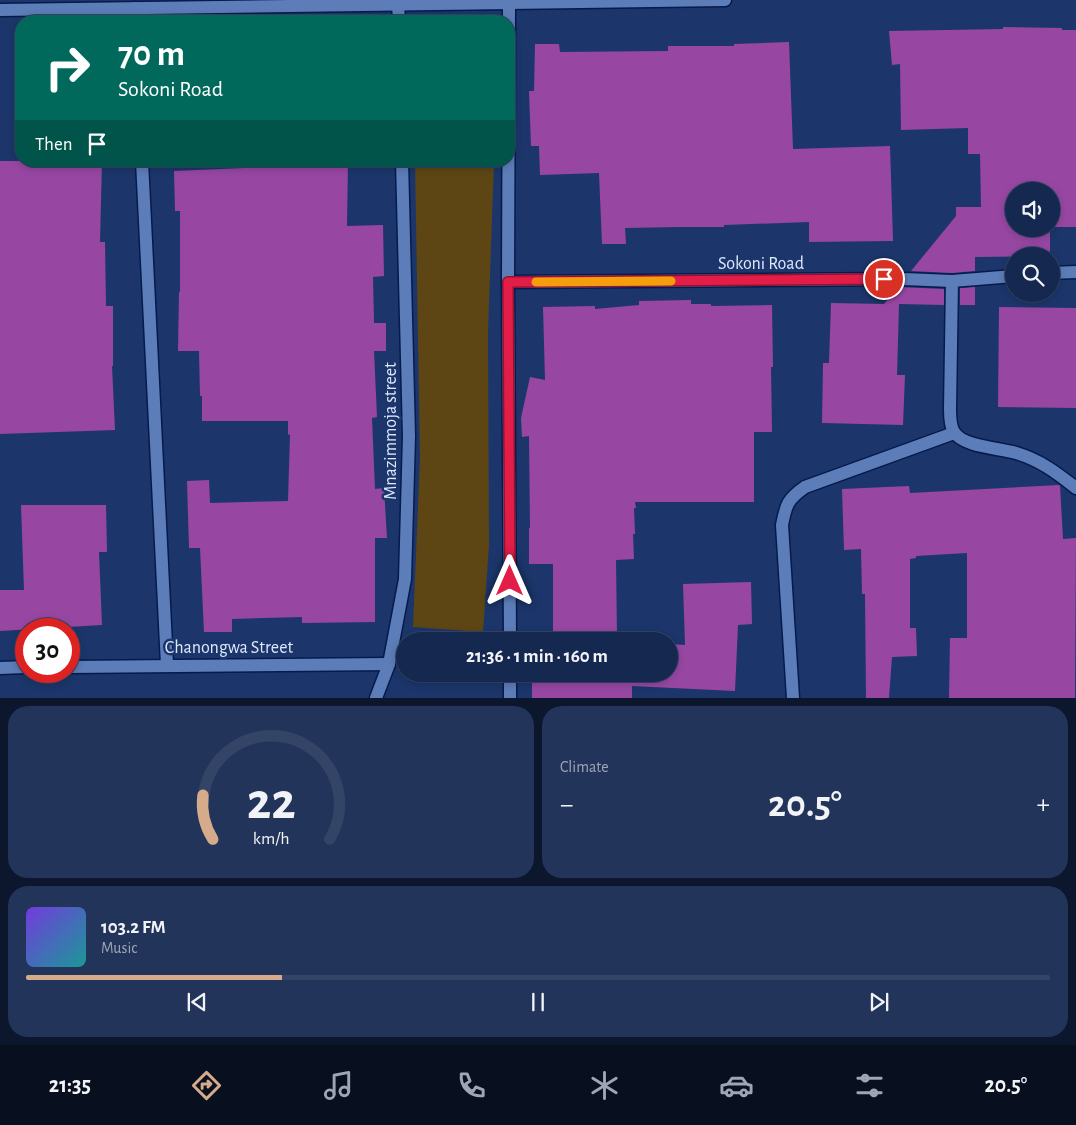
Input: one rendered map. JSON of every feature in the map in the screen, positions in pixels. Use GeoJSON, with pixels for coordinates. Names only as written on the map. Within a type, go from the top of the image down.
{"type":"FeatureCollection","features":[{"type":"Feature","properties":{"kind":"street"},"geometry":{"type":"LineString","coordinates":[[0,10],[135,15],[398,4],[725,0]]}},
{"type":"Feature","properties":{"kind":"street"},"geometry":{"type":"LineString","coordinates":[[398,4],[399,15]]}},
{"type":"Feature","properties":{"kind":"street"},"geometry":{"type":"LineString","coordinates":[[509,4],[509,15]]}},
{"type":"Feature","properties":{"kind":"street"},"geometry":{"type":"LineString","coordinates":[[142,167],[167,665]]}},
{"type":"Feature","properties":{"kind":"street","name":"Mnazimmoja street"},"geometry":{"type":"LineString","coordinates":[[376,698],[388,664],[405,579],[409,436],[402,167]]}},
{"type":"Feature","properties":{"kind":"street"},"geometry":{"type":"LineString","coordinates":[[508,167],[510,632]]}},
{"type":"Feature","properties":{"kind":"street"},"geometry":{"type":"LineString","coordinates":[[1060,273],[1076,272]]}},
{"type":"Feature","properties":{"kind":"street","name":"Sokoni Road"},"geometry":{"type":"LineString","coordinates":[[508,282],[894,279],[952,281],[1005,277]]}},
{"type":"Feature","properties":{"kind":"street"},"geometry":{"type":"LineString","coordinates":[[952,281],[950,409],[954,433],[965,441],[1017,453],[1046,465],[1076,488]]}},
{"type":"Feature","properties":{"kind":"street"},"geometry":{"type":"LineString","coordinates":[[793,698],[782,524],[785,508],[793,495],[805,487],[954,433]]}},
{"type":"Feature","properties":{"kind":"street","name":"Chanongwa Street"},"geometry":{"type":"LineString","coordinates":[[80,666],[388,664]]}},
{"type":"Feature","properties":{"kind":"street"},"geometry":{"type":"LineString","coordinates":[[0,668],[15,667]]}},
{"type":"Feature","properties":{"kind":"street"},"geometry":{"type":"LineString","coordinates":[[510,682],[510,698]]}},
{"type":"Feature","properties":{"kind":"shaded area"},"geometry":{"type":"Polygon","coordinates":[[[415,167],[494,167],[488,333],[489,545],[483,632],[413,627],[420,458],[415,167]]]}},
{"type":"Feature","properties":{"kind":"building"},"geometry":{"type":"Polygon","coordinates":[[[1003,27],[1076,30],[1076,227],[1060,227],[1060,182],[1005,182],[1005,237],[1050,237],[1050,247],[1005,247],[1005,257],[975,257],[975,271],[952,273],[911,271],[956,216],[956,207],[981,207],[980,154],[968,154],[968,128],[901,130],[900,64],[892,65],[889,31],[1003,29],[1003,27]]]}},
{"type":"Feature","properties":{"kind":"building"},"geometry":{"type":"Polygon","coordinates":[[[789,42],[793,149],[890,146],[893,241],[809,242],[809,222],[724,225],[724,227],[625,228],[626,244],[602,244],[599,173],[540,175],[539,146],[531,146],[529,91],[534,91],[535,44],[559,44],[560,52],[668,51],[668,46],[734,46],[734,44],[789,42]]]}},
{"type":"Feature","properties":{"kind":"building"},"geometry":{"type":"Polygon","coordinates":[[[0,161],[15,161],[15,167],[102,167],[100,242],[105,242],[106,306],[113,306],[112,366],[115,430],[0,434],[0,161]]]}},
{"type":"Feature","properties":{"kind":"building"},"geometry":{"type":"Polygon","coordinates":[[[270,167],[348,167],[347,226],[383,225],[384,276],[373,277],[374,323],[386,323],[386,351],[374,351],[377,417],[372,418],[375,489],[384,488],[387,538],[375,538],[375,622],[302,623],[302,617],[232,619],[232,632],[204,632],[200,548],[189,548],[187,481],[209,480],[210,503],[288,501],[290,434],[288,435],[288,421],[202,421],[199,351],[178,351],[180,211],[175,211],[174,171],[270,167]]]}},
{"type":"Feature","properties":{"kind":"building"},"geometry":{"type":"Polygon","coordinates":[[[898,287],[944,289],[944,305],[899,304],[897,375],[905,375],[903,425],[822,423],[823,363],[829,363],[831,303],[884,304],[898,287]]]}},
{"type":"Feature","properties":{"kind":"building"},"geometry":{"type":"Polygon","coordinates":[[[975,287],[975,305],[960,305],[960,288],[975,287]]]}},
{"type":"Feature","properties":{"kind":"building"},"geometry":{"type":"Polygon","coordinates":[[[691,300],[691,304],[711,304],[711,306],[772,305],[772,432],[754,432],[754,502],[635,502],[634,559],[616,560],[617,632],[553,632],[553,564],[529,564],[529,436],[522,437],[521,418],[530,377],[545,380],[543,307],[595,306],[595,309],[639,305],[639,301],[691,300]]]}},
{"type":"Feature","properties":{"kind":"building"},"geometry":{"type":"Polygon","coordinates":[[[999,307],[1076,308],[1076,408],[998,407],[999,307]]]}},
{"type":"Feature","properties":{"kind":"building"},"geometry":{"type":"Polygon","coordinates":[[[1059,485],[1063,539],[1076,538],[1075,698],[949,698],[950,638],[967,638],[967,553],[916,556],[916,558],[910,559],[910,628],[916,628],[917,656],[892,657],[889,698],[866,698],[865,594],[862,594],[861,549],[844,550],[842,489],[909,486],[910,493],[1059,485]]]}},
{"type":"Feature","properties":{"kind":"building"},"geometry":{"type":"Polygon","coordinates":[[[21,505],[106,505],[107,552],[99,552],[102,625],[80,626],[80,618],[15,618],[15,630],[0,631],[0,590],[24,590],[21,505]]]}},
{"type":"Feature","properties":{"kind":"building"},"geometry":{"type":"Polygon","coordinates":[[[751,582],[752,624],[738,625],[735,691],[632,686],[632,698],[532,698],[532,682],[678,682],[678,645],[685,645],[683,584],[751,582]]]}},
{"type":"Feature","properties":{"kind":"slow traffic"},"geometry":{"type":"LineString","coordinates":[[536,282],[671,281]]}},
{"type":"Feature","properties":{"kind":"route"},"geometry":{"type":"LineString","coordinates":[[510,581],[508,282],[884,279]]}}]}
